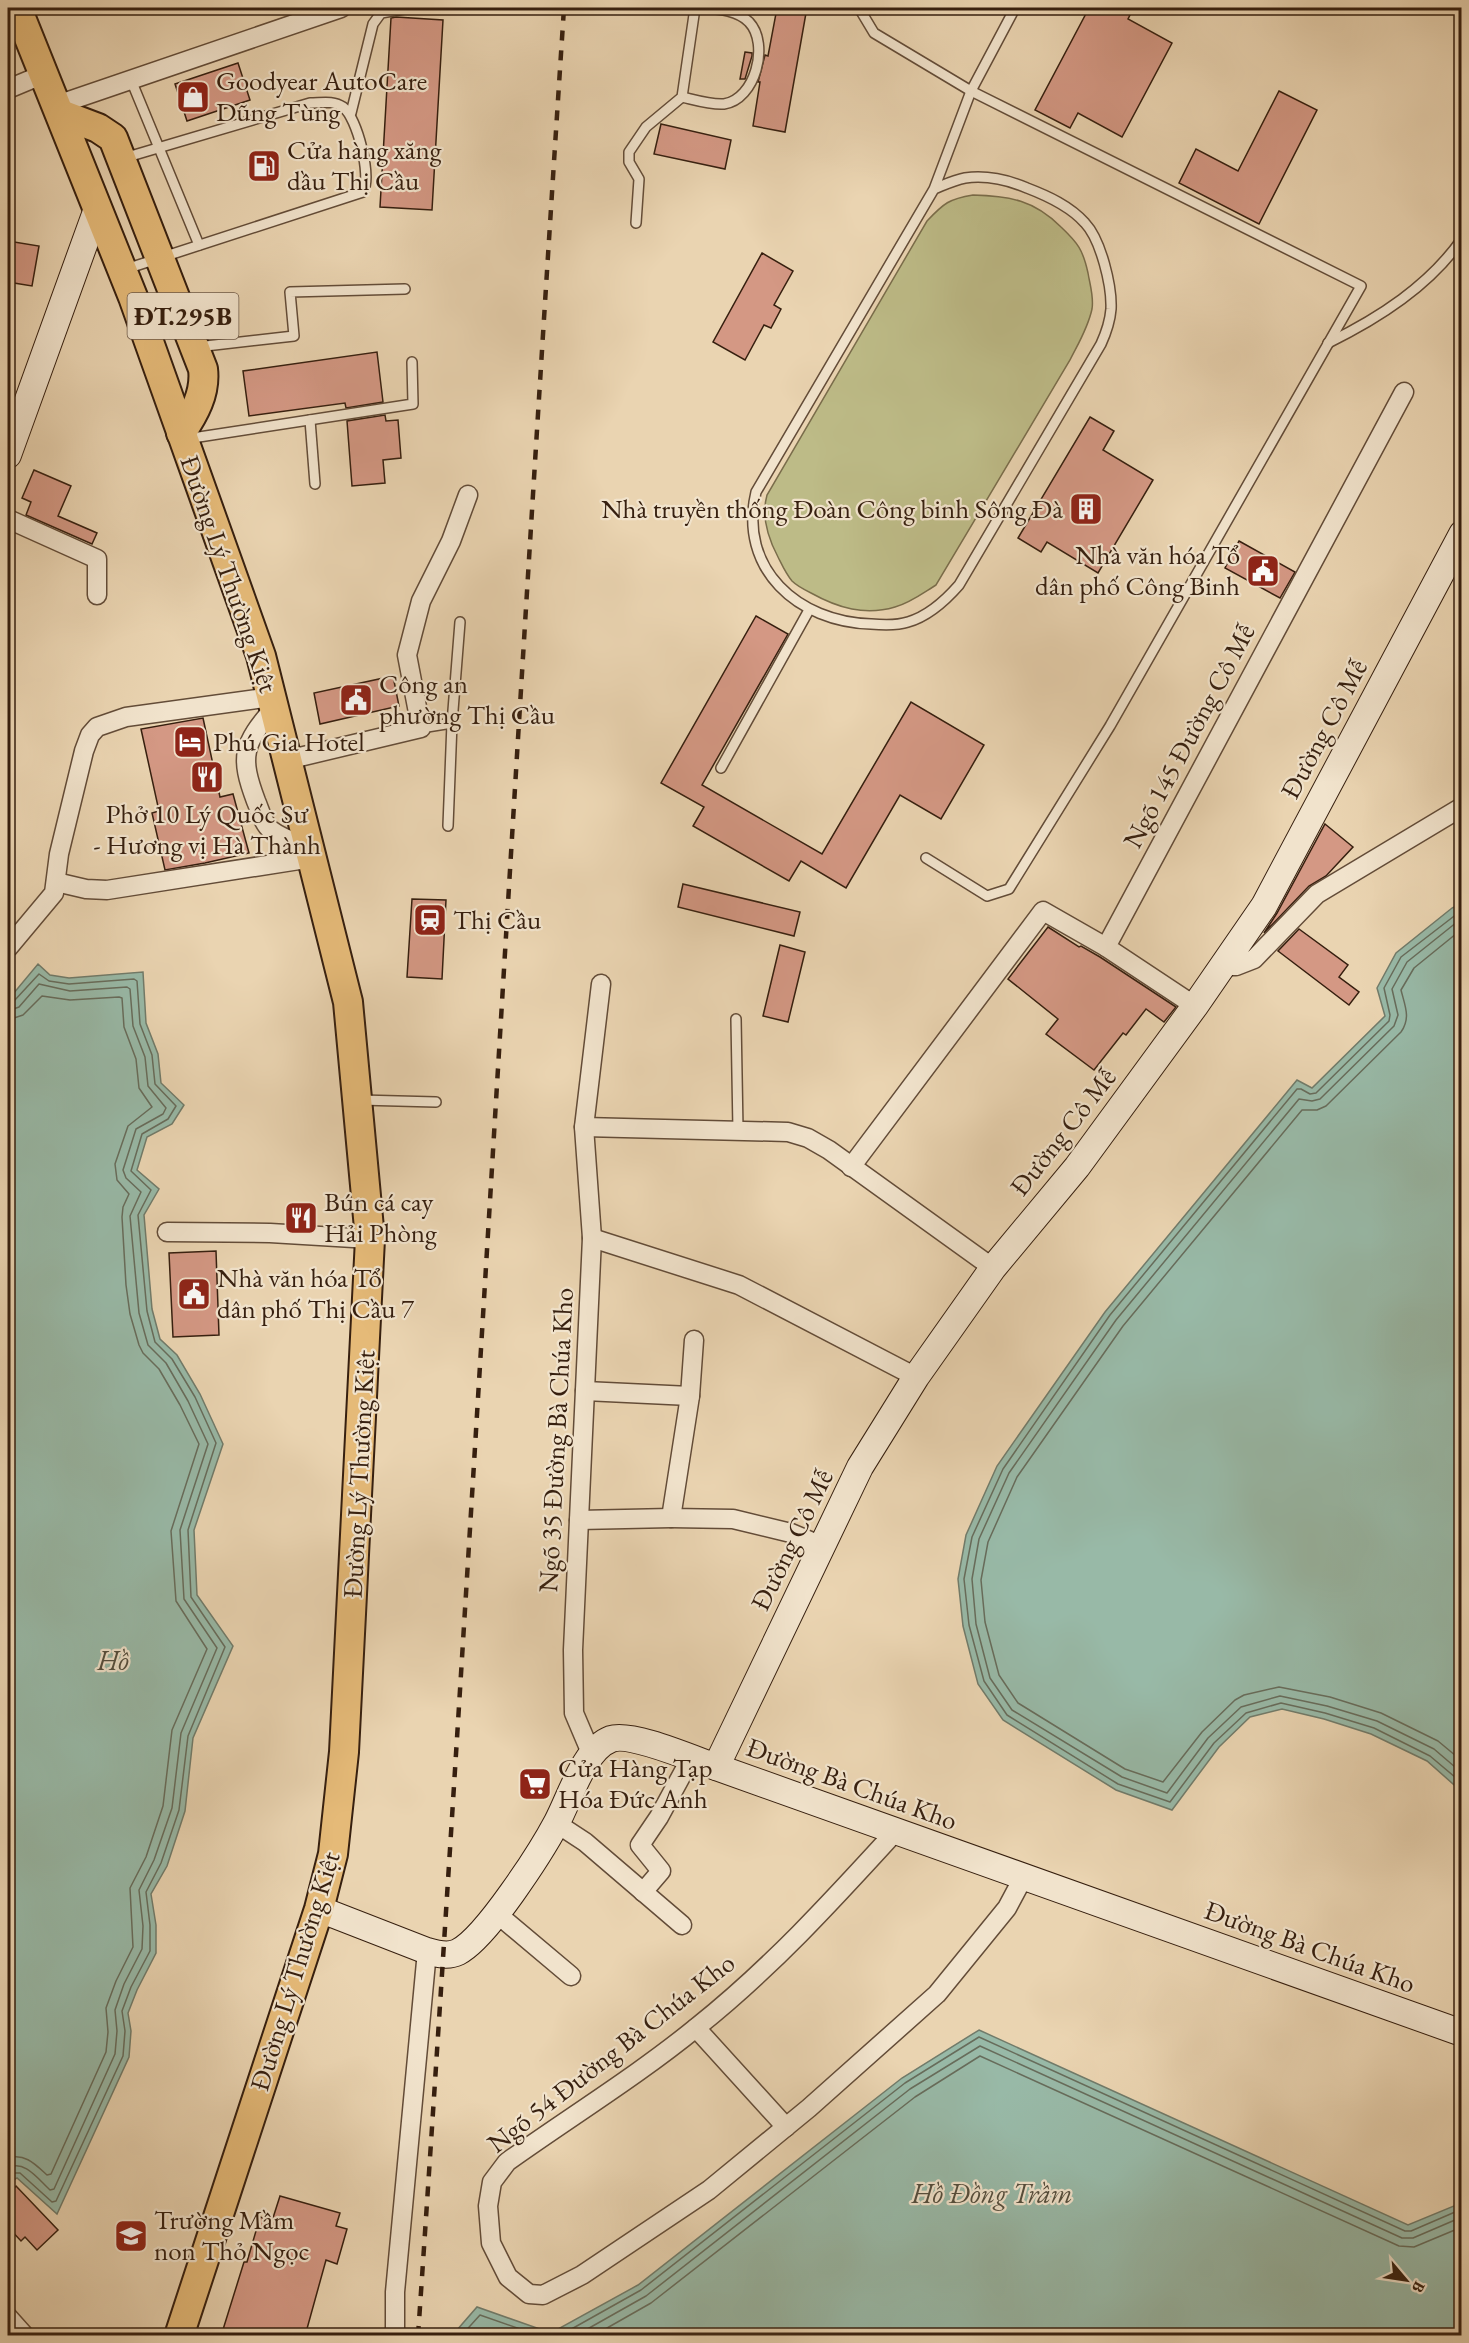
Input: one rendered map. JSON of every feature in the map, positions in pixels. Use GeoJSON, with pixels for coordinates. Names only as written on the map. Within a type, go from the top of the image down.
{"type":"FeatureCollection","features":[{"type":"Feature","properties":{"kind":"main road","name":"ĐT.295B"},"geometry":{"type":"LineString","coordinates":[[17,8],[97,209]]}},
{"type":"Feature","properties":{"kind":"main road","name":"ĐT.295B"},"geometry":{"type":"LineString","coordinates":[[59,110],[113,138],[122,158]]}},
{"type":"Feature","properties":{"kind":"main road","name":"Đường Lý Thường Kiệt"},"geometry":{"type":"LineString","coordinates":[[122,158],[203,369],[205,380],[198,405],[182,437]]}},
{"type":"Feature","properties":{"kind":"main road","name":"Đường Lý Thường Kiệt"},"geometry":{"type":"LineString","coordinates":[[97,209],[122,270],[261,656],[348,1002],[370,1239],[345,1752],[333,1854],[319,1910],[179,2336]]}},
{"type":"Feature","properties":{"kind":"street"},"geometry":{"type":"LineString","coordinates":[[59,110],[131,80],[341,8]]}},
{"type":"Feature","properties":{"kind":"street"},"geometry":{"type":"LineString","coordinates":[[8,89],[44,74]]}},
{"type":"Feature","properties":{"kind":"street"},"geometry":{"type":"LineString","coordinates":[[8,456],[97,209]]}},
{"type":"Feature","properties":{"kind":"street","name":"Ngõ 145 Đường Cô Mễ"},"geometry":{"type":"LineString","coordinates":[[1106,947],[1404,392]]}},
{"type":"Feature","properties":{"kind":"street"},"geometry":{"type":"LineString","coordinates":[[287,760],[421,728],[407,655],[421,601],[451,541],[468,495]]}},
{"type":"Feature","properties":{"kind":"street"},"geometry":{"type":"LineString","coordinates":[[8,519],[97,559],[97,595]]}},
{"type":"Feature","properties":{"kind":"street","name":"Đường Cô Mễ"},"geometry":{"type":"LineString","coordinates":[[716,1767],[860,1467],[915,1377],[993,1268],[1077,1167],[1195,1006],[1264,906],[1461,534]]}},
{"type":"Feature","properties":{"kind":"street"},"geometry":{"type":"LineString","coordinates":[[272,702],[247,744],[246,768],[249,782],[270,830],[310,853]]}},
{"type":"Feature","properties":{"kind":"street"},"geometry":{"type":"LineString","coordinates":[[8,948],[54,893],[59,854],[84,751],[90,735],[97,727],[126,717],[272,702]]}},
{"type":"Feature","properties":{"kind":"street"},"geometry":{"type":"LineString","coordinates":[[1222,966],[1236,966],[1254,959],[1317,894],[1461,807]]}},
{"type":"Feature","properties":{"kind":"street"},"geometry":{"type":"LineString","coordinates":[[56,882],[86,889],[107,890],[310,853]]}},
{"type":"Feature","properties":{"kind":"street"},"geometry":{"type":"LineString","coordinates":[[851,1167],[1043,911],[1106,947],[1195,1006]]}},
{"type":"Feature","properties":{"kind":"street","name":"Ngõ 35 Đường Bà Chúa Kho"},"geometry":{"type":"LineString","coordinates":[[591,1753],[574,1713],[573,1650],[592,1238],[584,1127],[601,984]]}},
{"type":"Feature","properties":{"kind":"street"},"geometry":{"type":"LineString","coordinates":[[584,1127],[788,1132],[808,1138],[829,1150],[993,1268]]}},
{"type":"Feature","properties":{"kind":"street"},"geometry":{"type":"LineString","coordinates":[[167,1232],[270,1233],[370,1239]]}},
{"type":"Feature","properties":{"kind":"street"},"geometry":{"type":"LineString","coordinates":[[592,1238],[738,1285],[915,1377]]}},
{"type":"Feature","properties":{"kind":"street"},"geometry":{"type":"LineString","coordinates":[[671,1518],[690,1396],[694,1340]]}},
{"type":"Feature","properties":{"kind":"street"},"geometry":{"type":"LineString","coordinates":[[585,1391],[690,1396]]}},
{"type":"Feature","properties":{"kind":"street"},"geometry":{"type":"LineString","coordinates":[[579,1520],[734,1519],[790,1533],[822,1546]]}},
{"type":"Feature","properties":{"kind":"street","name":"Đường Bà Chúa Kho"},"geometry":{"type":"LineString","coordinates":[[591,1753],[610,1740],[627,1737],[1461,2033]]}},
{"type":"Feature","properties":{"kind":"street"},"geometry":{"type":"LineString","coordinates":[[319,1910],[427,1952],[444,1955],[456,1953],[476,1939],[496,1913],[556,1823],[591,1753]]}},
{"type":"Feature","properties":{"kind":"street"},"geometry":{"type":"LineString","coordinates":[[643,1892],[661,1871],[640,1845],[660,1817],[691,1758]]}},
{"type":"Feature","properties":{"kind":"street"},"geometry":{"type":"LineString","coordinates":[[556,1823],[585,1842],[682,1925]]}},
{"type":"Feature","properties":{"kind":"street","name":"Ngõ 54 Đường Bà Chúa Kho"},"geometry":{"type":"LineString","coordinates":[[895,1832],[815,1919],[740,1991],[696,2028],[507,2162],[492,2182],[488,2206],[491,2243],[508,2277],[522,2289],[529,2294],[543,2295],[582,2275],[709,2190],[786,2127],[937,1994],[1007,1908],[1023,1878]]}},
{"type":"Feature","properties":{"kind":"street"},"geometry":{"type":"LineString","coordinates":[[496,1913],[571,1976]]}},
{"type":"Feature","properties":{"kind":"street"},"geometry":{"type":"LineString","coordinates":[[396,2336],[395,2292],[427,1952]]}},
{"type":"Feature","properties":{"kind":"street"},"geometry":{"type":"LineString","coordinates":[[696,2028],[786,2127]]}},
{"type":"Feature","properties":{"kind":"street"},"geometry":{"type":"LineString","coordinates":[[8,2317],[25,2336]]}},
{"type":"Feature","properties":{"kind":"lane"},"geometry":{"type":"LineString","coordinates":[[122,270],[363,192],[367,170],[351,113],[374,24],[381,13],[410,8]]}},
{"type":"Feature","properties":{"kind":"lane"},"geometry":{"type":"LineString","coordinates":[[636,223],[639,179],[629,162],[629,152],[646,127],[682,97],[694,8]]}},
{"type":"Feature","properties":{"kind":"lane"},"geometry":{"type":"LineString","coordinates":[[682,97],[724,104],[737,98],[747,89],[754,75],[759,49],[757,34],[749,22],[733,13],[705,8]]}},
{"type":"Feature","properties":{"kind":"lane"},"geometry":{"type":"LineString","coordinates":[[859,8],[874,33],[971,91],[1361,286],[1110,726],[1009,889],[987,896],[927,858]]}},
{"type":"Feature","properties":{"kind":"lane"},"geometry":{"type":"LineString","coordinates":[[934,189],[962,179],[994,178],[1014,183],[1056,200],[1074,213],[1090,229],[1098,246],[1110,291],[1108,324],[1101,344],[959,585],[948,598],[934,609],[907,623],[884,625],[837,621],[809,610],[784,591],[767,573],[758,549],[752,522],[752,508],[756,492],[934,189],[971,91],[1015,8]]}},
{"type":"Feature","properties":{"kind":"lane"},"geometry":{"type":"LineString","coordinates":[[131,80],[199,245]]}},
{"type":"Feature","properties":{"kind":"lane"},"geometry":{"type":"LineString","coordinates":[[122,158],[310,103],[331,102],[341,105],[351,113]]}},
{"type":"Feature","properties":{"kind":"lane"},"geometry":{"type":"LineString","coordinates":[[1328,343],[1388,310],[1431,276],[1461,239]]}},
{"type":"Feature","properties":{"kind":"lane"},"geometry":{"type":"LineString","coordinates":[[195,348],[294,336],[290,292],[405,289]]}},
{"type":"Feature","properties":{"kind":"lane"},"geometry":{"type":"LineString","coordinates":[[182,437],[413,404],[412,362]]}},
{"type":"Feature","properties":{"kind":"lane"},"geometry":{"type":"LineString","coordinates":[[310,420],[315,484]]}},
{"type":"Feature","properties":{"kind":"lane"},"geometry":{"type":"LineString","coordinates":[[721,768],[809,610]]}},
{"type":"Feature","properties":{"kind":"lane"},"geometry":{"type":"LineString","coordinates":[[448,826],[452,723],[460,622]]}},
{"type":"Feature","properties":{"kind":"lane"},"geometry":{"type":"LineString","coordinates":[[421,728],[452,723]]}},
{"type":"Feature","properties":{"kind":"lane"},"geometry":{"type":"LineString","coordinates":[[736,1019],[738,1130]]}},
{"type":"Feature","properties":{"kind":"lane"},"geometry":{"type":"LineString","coordinates":[[357,1100],[436,1102]]}},
{"type":"Feature","properties":{"kind":"shaded area"},"geometry":{"type":"Polygon","coordinates":[[[973,195],[1010,198],[1031,205],[1051,218],[1067,233],[1079,247],[1086,265],[1092,296],[1090,316],[1070,360],[936,585],[906,603],[884,610],[862,610],[842,606],[801,588],[792,581],[774,550],[766,527],[767,495],[927,221],[947,203],[973,195]]]}},
{"type":"Feature","properties":{"kind":"water"},"geometry":{"type":"Polygon","coordinates":[[[1461,903],[1461,1791],[1427,1761],[1371,1734],[1282,1709],[1250,1717],[1219,1747],[1172,1810],[1116,1790],[1003,1720],[978,1684],[963,1626],[958,1579],[966,1535],[997,1466],[1105,1312],[1297,1080],[1312,1088],[1385,1016],[1377,988],[1396,953],[1461,903]]]}},
{"type":"Feature","properties":{"kind":"water","name":"Hồ"},"geometry":{"type":"Polygon","coordinates":[[[38,964],[50,975],[69,978],[143,972],[146,1023],[158,1054],[161,1083],[184,1105],[172,1124],[147,1137],[137,1170],[159,1189],[144,1215],[152,1309],[160,1339],[177,1355],[200,1394],[223,1444],[194,1530],[197,1595],[233,1646],[193,1738],[185,1811],[167,1866],[151,1894],[156,1925],[156,1953],[128,2013],[131,2031],[129,2057],[57,2214],[17,2178],[8,2184],[8,1000],[38,964]]]}},
{"type":"Feature","properties":{"kind":"water","name":"Hồ Đồng Trầm"},"geometry":{"type":"Polygon","coordinates":[[[979,2030],[1408,2225],[1461,2203],[1461,2335],[455,2335],[477,2307],[551,2333],[638,2285],[902,2078],[979,2030]]]}},
{"type":"Feature","properties":{"kind":"building"},"geometry":{"type":"Polygon","coordinates":[[[777,8],[806,13],[785,132],[753,126],[760,82],[758,82],[765,55],[768,56],[777,8]]]}},
{"type":"Feature","properties":{"kind":"building"},"geometry":{"type":"Polygon","coordinates":[[[1089,8],[1115,8],[1130,15],[1128,19],[1172,43],[1122,137],[1078,113],[1070,128],[1035,110],[1089,8]]]}},
{"type":"Feature","properties":{"kind":"building"},"geometry":{"type":"Polygon","coordinates":[[[391,18],[443,20],[432,210],[380,207],[391,18]]]}},
{"type":"Feature","properties":{"kind":"building"},"geometry":{"type":"Polygon","coordinates":[[[745,52],[752,53],[752,56],[745,79],[740,79],[745,52]]]}},
{"type":"Feature","properties":{"kind":"building"},"geometry":{"type":"Polygon","coordinates":[[[238,63],[250,100],[187,121],[175,84],[238,63]]]}},
{"type":"Feature","properties":{"kind":"building"},"geometry":{"type":"Polygon","coordinates":[[[1279,91],[1317,110],[1259,224],[1179,183],[1196,149],[1238,171],[1279,91]]]}},
{"type":"Feature","properties":{"kind":"building"},"geometry":{"type":"Polygon","coordinates":[[[661,124],[731,140],[725,169],[654,154],[661,124]]]}},
{"type":"Feature","properties":{"kind":"building"},"geometry":{"type":"Polygon","coordinates":[[[8,241],[39,246],[32,286],[8,282],[8,241]]]}},
{"type":"Feature","properties":{"kind":"building"},"geometry":{"type":"Polygon","coordinates":[[[762,253],[793,271],[774,305],[781,309],[771,328],[764,325],[745,360],[713,342],[762,253]]]}},
{"type":"Feature","properties":{"kind":"building"},"geometry":{"type":"Polygon","coordinates":[[[377,352],[383,402],[346,408],[345,403],[249,416],[243,371],[377,352]]]}},
{"type":"Feature","properties":{"kind":"building"},"geometry":{"type":"Polygon","coordinates":[[[385,415],[386,421],[398,420],[401,458],[383,460],[385,483],[352,486],[347,421],[385,415]]]}},
{"type":"Feature","properties":{"kind":"building","name":"Nhà truyền thống Đoàn Công binh Sông Đà"},"geometry":{"type":"Polygon","coordinates":[[[1090,417],[1114,431],[1103,450],[1153,480],[1098,573],[1047,542],[1041,552],[1018,538],[1090,417]]]}},
{"type":"Feature","properties":{"kind":"building"},"geometry":{"type":"Polygon","coordinates":[[[34,470],[71,486],[58,516],[97,533],[92,544],[26,515],[31,502],[22,498],[34,470]]]}},
{"type":"Feature","properties":{"kind":"building","name":"Nhà văn hóa Tổ dân phố Công Binh"},"geometry":{"type":"Polygon","coordinates":[[[1239,541],[1295,572],[1280,598],[1225,568],[1239,541]]]}},
{"type":"Feature","properties":{"kind":"building"},"geometry":{"type":"Polygon","coordinates":[[[756,616],[788,634],[702,785],[822,854],[911,702],[984,745],[941,819],[900,795],[846,888],[801,861],[789,881],[693,826],[704,807],[661,783],[756,616]]]}},
{"type":"Feature","properties":{"kind":"building","name":"Công an phường Thị Cầu"},"geometry":{"type":"Polygon","coordinates":[[[393,676],[399,706],[320,724],[314,693],[393,676]]]}},
{"type":"Feature","properties":{"kind":"building"},"geometry":{"type":"Polygon","coordinates":[[[203,718],[220,797],[233,794],[249,853],[165,870],[152,813],[159,811],[141,729],[203,718]]]}},
{"type":"Feature","properties":{"kind":"building"},"geometry":{"type":"Polygon","coordinates":[[[1325,824],[1353,847],[1326,876],[1309,886],[1264,933],[1277,913],[1325,824]]]}},
{"type":"Feature","properties":{"kind":"building"},"geometry":{"type":"Polygon","coordinates":[[[683,884],[800,912],[794,936],[678,907],[683,884]]]}},
{"type":"Feature","properties":{"kind":"building"},"geometry":{"type":"Polygon","coordinates":[[[412,899],[446,900],[442,979],[407,977],[412,899]]]}},
{"type":"Feature","properties":{"kind":"building"},"geometry":{"type":"Polygon","coordinates":[[[1048,927],[1079,947],[1100,957],[1176,1007],[1164,1022],[1146,1009],[1126,1035],[1123,1033],[1094,1070],[1046,1034],[1058,1019],[1008,979],[1048,927]]]}},
{"type":"Feature","properties":{"kind":"building"},"geometry":{"type":"Polygon","coordinates":[[[1299,929],[1348,965],[1339,977],[1359,992],[1349,1005],[1278,951],[1299,929]]]}},
{"type":"Feature","properties":{"kind":"building"},"geometry":{"type":"Polygon","coordinates":[[[780,945],[805,952],[788,1022],[763,1016],[780,945]]]}},
{"type":"Feature","properties":{"kind":"building","name":"Nhà văn hóa Tổ dân phố Thị Cầu 7"},"geometry":{"type":"Polygon","coordinates":[[[216,1251],[219,1335],[173,1337],[169,1253],[216,1251]]]}},
{"type":"Feature","properties":{"kind":"building"},"geometry":{"type":"Polygon","coordinates":[[[16,2186],[58,2230],[37,2250],[25,2237],[21,2241],[8,2227],[8,2195],[16,2186]]]}},
{"type":"Feature","properties":{"kind":"building"},"geometry":{"type":"Polygon","coordinates":[[[280,2196],[340,2213],[336,2226],[347,2229],[337,2264],[326,2260],[305,2336],[221,2336],[260,2217],[272,2221],[280,2196]]]}},
{"type":"Feature","properties":{"kind":"railway"},"geometry":{"type":"LineString","coordinates":[[418,2336],[564,8]]}},
{"type":"Feature","properties":{"kind":"place","name":"Goodyear AutoCare Dũng Tùng"},"geometry":{"type":"Point","coordinates":[193,97]}},
{"type":"Feature","properties":{"kind":"place","name":"Cửa hàng xăng dầu Thị Cầu"},"geometry":{"type":"Point","coordinates":[264,166]}},
{"type":"Feature","properties":{"kind":"place","name":"Nhà truyền thống Đoàn Công binh Sông Đà"},"geometry":{"type":"Point","coordinates":[1086,509]}},
{"type":"Feature","properties":{"kind":"place","name":"Nhà văn hóa Tổ dân phố Công Binh"},"geometry":{"type":"Point","coordinates":[1263,571]}},
{"type":"Feature","properties":{"kind":"place","name":"Công an phường Thị Cầu"},"geometry":{"type":"Point","coordinates":[356,700]}},
{"type":"Feature","properties":{"kind":"place","name":"Phú Gia Hotel"},"geometry":{"type":"Point","coordinates":[190,742]}},
{"type":"Feature","properties":{"kind":"place","name":"Phở 10 Lý Quốc Sư - Hương vị Hà Thành"},"geometry":{"type":"Point","coordinates":[207,777]}},
{"type":"Feature","properties":{"kind":"place","name":"Thị Cầu"},"geometry":{"type":"Point","coordinates":[430,920]}},
{"type":"Feature","properties":{"kind":"place","name":"Bún cá cay Hải Phòng"},"geometry":{"type":"Point","coordinates":[301,1218]}},
{"type":"Feature","properties":{"kind":"place","name":"Nhà văn hóa Tổ dân phố Thị Cầu 7"},"geometry":{"type":"Point","coordinates":[194,1294]}},
{"type":"Feature","properties":{"kind":"place","name":"Cửa Hàng Tạp Hóa Đức Anh"},"geometry":{"type":"Point","coordinates":[535,1784]}},
{"type":"Feature","properties":{"kind":"place","name":"Trường Mầm non Thỏ Ngọc"},"geometry":{"type":"Point","coordinates":[131,2236]}}]}
